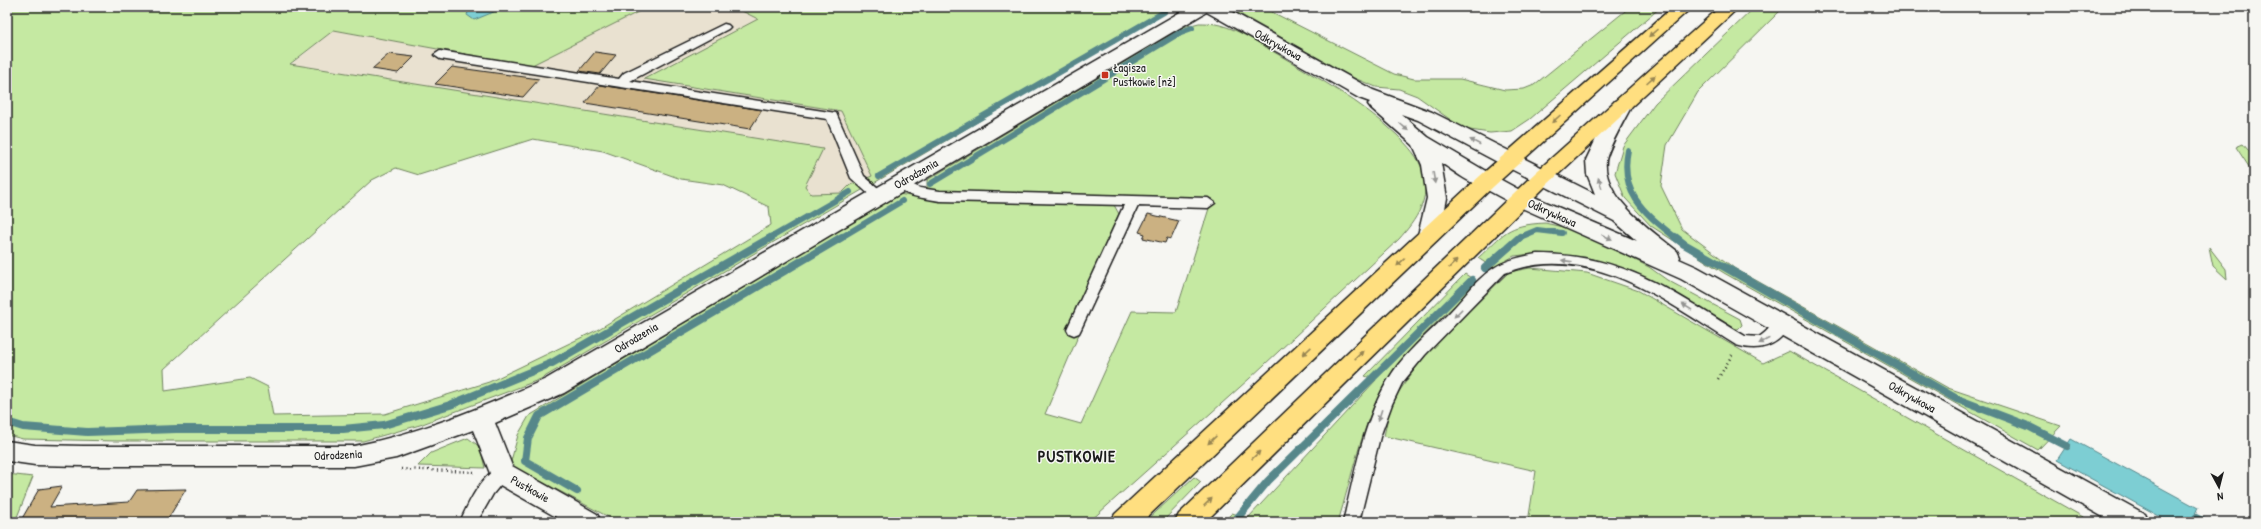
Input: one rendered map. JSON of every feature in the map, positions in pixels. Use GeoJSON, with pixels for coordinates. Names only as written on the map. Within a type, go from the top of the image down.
{"type":"FeatureCollection","features":[{"type":"Feature","properties":{"kind":"main road"},"geometry":{"type":"LineString","coordinates":[[1124,522],[1487,181],[1683,7]]}},
{"type":"Feature","properties":{"kind":"main road"},"geometry":{"type":"LineString","coordinates":[[1188,522],[1543,177],[1730,7]]}},
{"type":"Feature","properties":{"kind":"street","name":"Odrodzenia"},"geometry":{"type":"LineString","coordinates":[[7,452],[35,456],[354,456],[396,448],[481,418],[555,386],[1202,7]]}},
{"type":"Feature","properties":{"kind":"street","name":"Odkrywkowa"},"geometry":{"type":"LineString","coordinates":[[1211,7],[1366,94],[1425,116],[1621,216],[1689,273]]}},
{"type":"Feature","properties":{"kind":"street","name":"Odkrywkowa"},"geometry":{"type":"LineString","coordinates":[[1366,94],[1421,142],[1487,181],[1520,199],[1689,273],[2136,522]]}},
{"type":"Feature","properties":{"kind":"street","name":"Odkrywkowa"},"geometry":{"type":"LineString","coordinates":[[1621,216],[1603,190],[1597,174],[1596,160],[1622,105]]}},
{"type":"Feature","properties":{"kind":"street","name":"Odkrywkowa"},"geometry":{"type":"LineString","coordinates":[[1421,142],[1432,165],[1437,198],[1429,235]]}},
{"type":"Feature","properties":{"kind":"street","name":"Pustkowie"},"geometry":{"type":"LineString","coordinates":[[481,418],[502,474],[588,522]]}},
{"type":"Feature","properties":{"kind":"lane"},"geometry":{"type":"LineString","coordinates":[[622,83],[628,76],[724,27]]}},
{"type":"Feature","properties":{"kind":"lane"},"geometry":{"type":"LineString","coordinates":[[440,55],[832,116],[858,178],[879,196]]}},
{"type":"Feature","properties":{"kind":"lane"},"geometry":{"type":"LineString","coordinates":[[900,183],[917,192],[940,196],[1208,203]]}},
{"type":"Feature","properties":{"kind":"lane"},"geometry":{"type":"LineString","coordinates":[[1074,329],[1133,201]]}},
{"type":"Feature","properties":{"kind":"lane"},"geometry":{"type":"LineString","coordinates":[[1351,522],[1380,414],[1391,389],[1405,368],[1499,270],[1525,260],[1554,259],[1592,265],[1630,276],[1657,288],[1741,341],[1754,345],[1765,342],[1783,325]]}},
{"type":"Feature","properties":{"kind":"lane"},"geometry":{"type":"LineString","coordinates":[[468,522],[487,489],[502,474]]}},
{"type":"Feature","properties":{"kind":"path"},"geometry":{"type":"LineString","coordinates":[[1718,379],[1741,341]]}},
{"type":"Feature","properties":{"kind":"shaded area"},"geometry":{"type":"Polygon","coordinates":[[[648,7],[734,7],[759,19],[645,79],[841,111],[872,176],[850,185],[843,193],[810,194],[805,186],[822,149],[290,65],[334,30],[530,66],[648,7]]]}},
{"type":"Feature","properties":{"kind":"green space"},"geometry":{"type":"Polygon","coordinates":[[[7,7],[648,7],[530,66],[334,30],[290,64],[823,149],[805,186],[811,194],[842,193],[850,185],[872,176],[841,111],[644,79],[758,19],[734,7],[1173,7],[541,379],[420,425],[363,441],[116,441],[23,439],[7,435],[7,7]],[[533,139],[419,175],[396,168],[372,180],[164,369],[165,391],[250,378],[268,387],[273,416],[385,414],[489,382],[597,330],[771,225],[769,207],[723,185],[681,179],[603,151],[533,139]]]}},
{"type":"Feature","properties":{"kind":"green space"},"geometry":{"type":"Polygon","coordinates":[[[1227,7],[1262,7],[1394,74],[1414,79],[1460,79],[1505,90],[1524,89],[1534,85],[1630,7],[1661,7],[1530,119],[1512,131],[1490,133],[1462,128],[1417,96],[1399,89],[1376,87],[1354,78],[1227,7]]]}},
{"type":"Feature","properties":{"kind":"green space"},"geometry":{"type":"Polygon","coordinates":[[[1755,7],[1784,7],[1698,92],[1667,145],[1661,186],[1682,229],[1734,268],[1948,388],[2061,426],[2038,450],[1724,273],[1651,226],[1625,198],[1615,173],[1623,146],[1655,103],[1755,7]]]}},
{"type":"Feature","properties":{"kind":"green space"},"geometry":{"type":"Polygon","coordinates":[[[1199,23],[1212,23],[1220,25],[1248,37],[1338,90],[1384,123],[1405,143],[1419,161],[1425,182],[1425,191],[1416,217],[1399,239],[1249,379],[1089,522],[618,522],[510,465],[518,435],[529,416],[899,194],[910,196],[1114,205],[1119,214],[1066,331],[1079,334],[1045,414],[1081,424],[1132,311],[1176,312],[1212,199],[938,191],[927,188],[927,180],[1183,27],[1199,23]]]}},
{"type":"Feature","properties":{"kind":"green space"},"geometry":{"type":"Polygon","coordinates":[[[2243,144],[2254,157],[2253,173],[2236,147],[2243,144]]]}},
{"type":"Feature","properties":{"kind":"green space"},"geometry":{"type":"Polygon","coordinates":[[[1545,223],[1576,230],[1649,267],[1667,280],[1740,319],[1742,325],[1738,329],[1730,328],[1690,304],[1616,266],[1585,257],[1533,254],[1514,256],[1493,268],[1478,258],[1501,236],[1514,228],[1545,223]]]}},
{"type":"Feature","properties":{"kind":"green space"},"geometry":{"type":"Polygon","coordinates":[[[2209,247],[2226,269],[2227,279],[2213,266],[2209,247]]]}},
{"type":"Feature","properties":{"kind":"green space"},"geometry":{"type":"Polygon","coordinates":[[[1530,268],[1587,273],[1639,291],[1763,363],[1789,351],[2092,522],[1528,522],[1536,471],[1384,436],[1391,403],[1426,353],[1509,272],[1530,268]]]}},
{"type":"Feature","properties":{"kind":"green space"},"geometry":{"type":"Polygon","coordinates":[[[1465,274],[1479,283],[1418,341],[1396,367],[1379,395],[1365,430],[1338,522],[1256,522],[1248,519],[1247,522],[1223,522],[1232,513],[1248,518],[1376,380],[1365,376],[1465,274]]]}},
{"type":"Feature","properties":{"kind":"green space"},"geometry":{"type":"Polygon","coordinates":[[[468,438],[480,447],[485,468],[418,466],[431,453],[468,438]]]}},
{"type":"Feature","properties":{"kind":"green space"},"geometry":{"type":"Polygon","coordinates":[[[7,474],[33,477],[15,522],[7,522],[7,474]]]}},
{"type":"Feature","properties":{"kind":"green space"},"geometry":{"type":"Polygon","coordinates":[[[1194,477],[1201,482],[1162,522],[1145,522],[1194,477]]]}},
{"type":"Feature","properties":{"kind":"water"},"geometry":{"type":"Polygon","coordinates":[[[483,7],[500,7],[501,9],[474,20],[467,15],[468,12],[483,7]]]}},
{"type":"Feature","properties":{"kind":"water"},"geometry":{"type":"Polygon","coordinates":[[[2071,439],[2198,508],[2192,522],[2170,522],[2057,460],[2071,439]]]}},
{"type":"Feature","properties":{"kind":"building"},"geometry":{"type":"Polygon","coordinates":[[[595,52],[616,55],[600,74],[579,71],[595,52]]]}},
{"type":"Feature","properties":{"kind":"building"},"geometry":{"type":"Polygon","coordinates":[[[389,54],[414,57],[398,73],[372,69],[389,54]]]}},
{"type":"Feature","properties":{"kind":"building"},"geometry":{"type":"Polygon","coordinates":[[[452,67],[539,79],[523,97],[435,84],[452,67]]]}},
{"type":"Feature","properties":{"kind":"building"},"geometry":{"type":"Polygon","coordinates":[[[600,85],[762,110],[750,129],[585,103],[600,85]]]}},
{"type":"Feature","properties":{"kind":"building"},"geometry":{"type":"Polygon","coordinates":[[[1148,214],[1179,221],[1171,239],[1167,238],[1165,243],[1143,238],[1145,234],[1139,232],[1148,214]]]}},
{"type":"Feature","properties":{"kind":"building"},"geometry":{"type":"Polygon","coordinates":[[[62,486],[50,507],[129,502],[137,490],[186,489],[166,522],[20,522],[39,489],[62,486]]]}},
{"type":"Feature","properties":{"kind":"waterway"},"geometry":{"type":"LineString","coordinates":[[879,176],[1164,12]]}},
{"type":"Feature","properties":{"kind":"waterway"},"geometry":{"type":"LineString","coordinates":[[930,184],[1181,32],[1192,28]]}},
{"type":"Feature","properties":{"kind":"waterway"},"geometry":{"type":"LineString","coordinates":[[1628,150],[1626,165],[1627,179],[1631,191],[1645,211],[1676,238]]}},
{"type":"Feature","properties":{"kind":"waterway"},"geometry":{"type":"LineString","coordinates":[[770,238],[850,192]]}},
{"type":"Feature","properties":{"kind":"waterway"},"geometry":{"type":"LineString","coordinates":[[840,238],[902,201]]}},
{"type":"Feature","properties":{"kind":"waterway"},"geometry":{"type":"LineString","coordinates":[[1520,237],[1537,230],[1562,233]]}},
{"type":"Feature","properties":{"kind":"waterway"},"geometry":{"type":"LineString","coordinates":[[7,422],[23,427],[87,432],[176,429],[343,429],[384,425],[450,405],[552,363],[772,237]]}},
{"type":"Feature","properties":{"kind":"waterway"},"geometry":{"type":"LineString","coordinates":[[577,491],[525,461],[528,438],[539,416],[842,237]]}},
{"type":"Feature","properties":{"kind":"waterway"},"geometry":{"type":"LineString","coordinates":[[1485,268],[1520,237]]}},
{"type":"Feature","properties":{"kind":"waterway"},"geometry":{"type":"LineString","coordinates":[[1675,237],[1684,244],[1957,399],[2028,426],[2067,446]]}},
{"type":"Feature","properties":{"kind":"waterway"},"geometry":{"type":"LineString","coordinates":[[1234,522],[1268,481],[1472,280]]}},
{"type":"Feature","properties":{"kind":"waterway"},"geometry":{"type":"LineString","coordinates":[[2196,518],[2204,522]]}},
{"type":"Feature","properties":{"kind":"place","name":"Łagisza Pustkowie [nż]"},"geometry":{"type":"Point","coordinates":[1105,75]}},
{"type":"Feature","properties":{"kind":"district","name":"PUSTKOWIE"},"geometry":{"type":"Point","coordinates":[1077,456]}}]}
